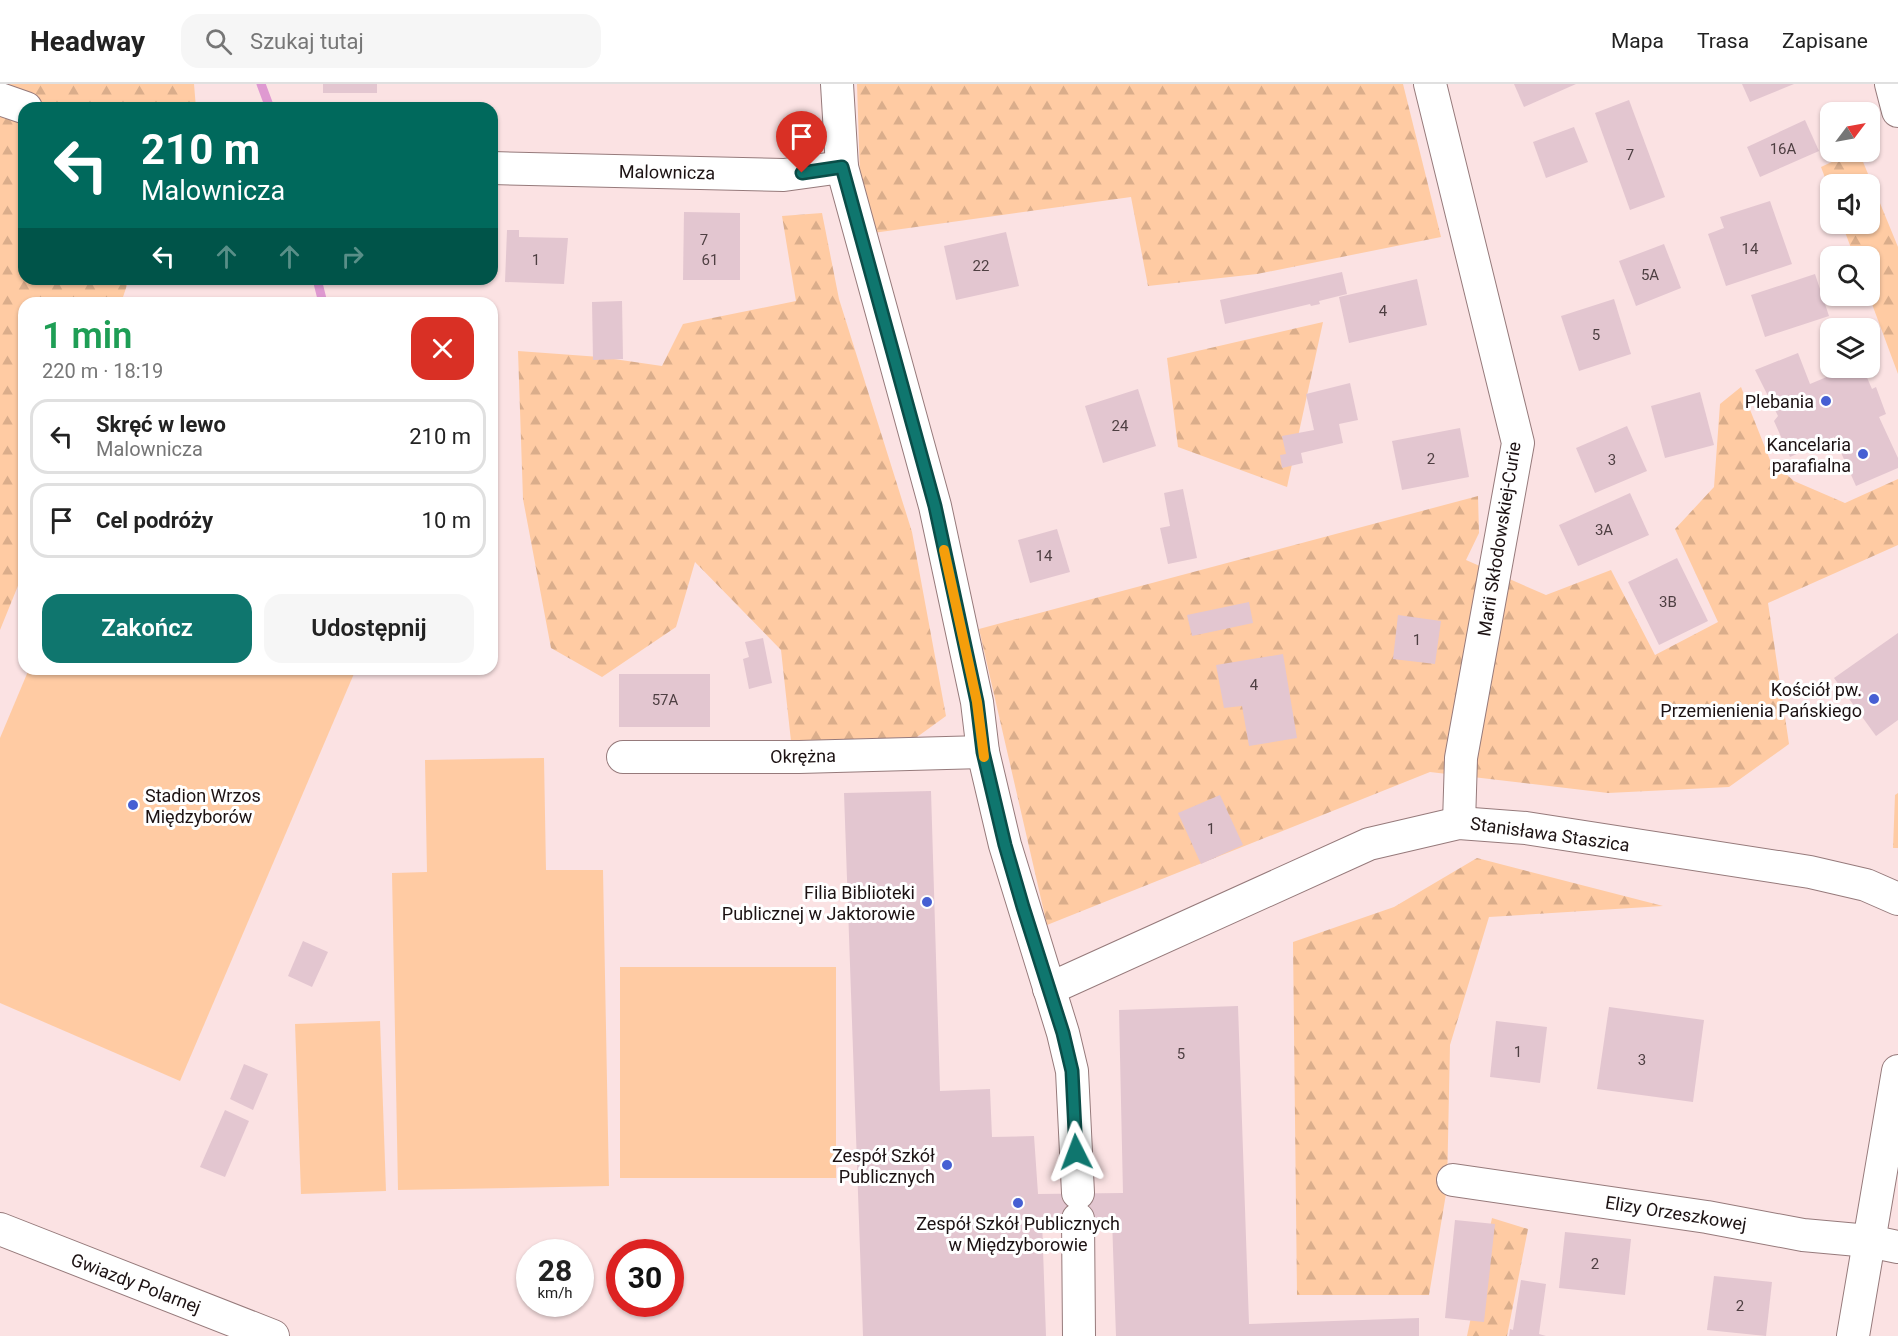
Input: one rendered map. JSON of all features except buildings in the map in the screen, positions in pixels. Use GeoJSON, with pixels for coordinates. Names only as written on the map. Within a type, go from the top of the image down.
{"type":"FeatureCollection","features":[{"type":"Feature","properties":{"kind":"street"},"geometry":{"type":"LineString","coordinates":[[837,84],[842,167],[935,506],[977,702],[983,752],[1008,855],[1063,1033],[1072,1071],[1078,1206],[1079,1336]]}},
{"type":"Feature","properties":{"kind":"street","name":"Marii Skłodowskiej-Curie"},"geometry":{"type":"LineString","coordinates":[[1430,84],[1518,443],[1461,758],[1460,823]]}},
{"type":"Feature","properties":{"kind":"street"},"geometry":{"type":"LineString","coordinates":[[1891,84],[1898,111]]}},
{"type":"Feature","properties":{"kind":"street"},"geometry":{"type":"LineString","coordinates":[[0,99],[18,105]]}},
{"type":"Feature","properties":{"kind":"street","name":"Malownicza"},"geometry":{"type":"LineString","coordinates":[[498,168],[784,175],[842,167]]}},
{"type":"Feature","properties":{"kind":"street","name":"Okrężna"},"geometry":{"type":"LineString","coordinates":[[623,758],[799,757],[983,752]]}},
{"type":"Feature","properties":{"kind":"street","name":"Stanisława Staszica"},"geometry":{"type":"LineString","coordinates":[[1049,989],[1369,844],[1460,823],[1526,828],[1810,872],[1866,885],[1898,899]]}},
{"type":"Feature","properties":{"kind":"street"},"geometry":{"type":"LineString","coordinates":[[1852,1336],[1884,1244],[1898,1071]]}},
{"type":"Feature","properties":{"kind":"street","name":"Elizy Orzeszkowej"},"geometry":{"type":"LineString","coordinates":[[1453,1180],[1707,1217],[1803,1235],[1884,1244]]}},
{"type":"Feature","properties":{"kind":"street","name":"Gwiazdy Polarnej"},"geometry":{"type":"LineString","coordinates":[[0,1229],[273,1336]]}},
{"type":"Feature","properties":{"kind":"green space"},"geometry":{"type":"Polygon","coordinates":[[[0,84],[194,84],[196,102],[18,102],[18,285],[127,285],[123,297],[18,297],[18,586],[0,630],[0,84]]]}},
{"type":"Feature","properties":{"kind":"green space"},"geometry":{"type":"Polygon","coordinates":[[[857,84],[1403,84],[1441,237],[1257,274],[1148,286],[1131,197],[873,233],[860,176],[857,84]]]}},
{"type":"Feature","properties":{"kind":"green space"},"geometry":{"type":"Polygon","coordinates":[[[1832,162],[1863,162],[1868,174],[1824,174],[1821,167],[1832,162]]]}},
{"type":"Feature","properties":{"kind":"green space"},"geometry":{"type":"Polygon","coordinates":[[[1880,203],[1898,247],[1898,374],[1880,326],[1880,318],[1877,318],[1873,306],[1880,306],[1880,246],[1850,246],[1846,234],[1880,234],[1880,203]]]}},
{"type":"Feature","properties":{"kind":"green space"},"geometry":{"type":"Polygon","coordinates":[[[822,213],[839,299],[912,532],[946,716],[917,737],[791,741],[781,650],[695,562],[676,627],[602,677],[551,648],[523,499],[518,351],[600,357],[662,366],[683,324],[796,301],[782,216],[822,213]]]}},
{"type":"Feature","properties":{"kind":"green space"},"geometry":{"type":"Polygon","coordinates":[[[1323,322],[1287,487],[1178,447],[1167,358],[1323,322]]]}},
{"type":"Feature","properties":{"kind":"green space"},"geometry":{"type":"Polygon","coordinates":[[[1741,387],[1770,460],[1794,481],[1845,503],[1898,479],[1898,545],[1768,603],[1789,744],[1729,787],[1608,793],[1430,772],[1047,925],[979,629],[1478,496],[1479,533],[1466,560],[1546,595],[1611,570],[1655,655],[1718,622],[1675,529],[1714,487],[1720,404],[1741,387]]]}},
{"type":"Feature","properties":{"kind":"green space"},"geometry":{"type":"Polygon","coordinates":[[[26,675],[353,675],[180,1081],[0,1003],[0,738],[26,675]]]}},
{"type":"Feature","properties":{"kind":"green space"},"geometry":{"type":"Polygon","coordinates":[[[544,758],[546,870],[603,870],[609,1186],[398,1190],[392,873],[427,872],[425,760],[544,758]]]}},
{"type":"Feature","properties":{"kind":"green space"},"geometry":{"type":"Polygon","coordinates":[[[1898,793],[1898,848],[1893,848],[1895,795],[1898,793]]]}},
{"type":"Feature","properties":{"kind":"green space"},"geometry":{"type":"Polygon","coordinates":[[[1477,858],[1663,906],[1489,917],[1450,1045],[1447,1188],[1429,1295],[1297,1295],[1293,942],[1394,907],[1477,858]]]}},
{"type":"Feature","properties":{"kind":"green space"},"geometry":{"type":"Polygon","coordinates":[[[620,967],[836,967],[836,1178],[620,1178],[620,967]]]}},
{"type":"Feature","properties":{"kind":"green space"},"geometry":{"type":"Polygon","coordinates":[[[380,1021],[386,1191],[301,1194],[295,1024],[380,1021]]]}},
{"type":"Feature","properties":{"kind":"green space"},"geometry":{"type":"Polygon","coordinates":[[[1492,1218],[1528,1229],[1507,1336],[1467,1336],[1492,1218]]]}},
{"type":"Feature","properties":{"kind":"waterway"},"geometry":{"type":"LineString","coordinates":[[261,84],[268,102]]}},
{"type":"Feature","properties":{"kind":"waterway"},"geometry":{"type":"LineString","coordinates":[[318,285],[322,297]]}},
{"type":"Feature","properties":{"kind":"slow traffic"},"geometry":{"type":"LineString","coordinates":[[944,550],[977,702],[984,757]]}},
{"type":"Feature","properties":{"kind":"place","name":"Plebania"},"geometry":{"type":"Point","coordinates":[1826,401]}},
{"type":"Feature","properties":{"kind":"place","name":"Kancelaria parafialna"},"geometry":{"type":"Point","coordinates":[1863,454]}},
{"type":"Feature","properties":{"kind":"place","name":"Kościół pw. Przemienienia Pańskiego"},"geometry":{"type":"Point","coordinates":[1874,699]}},
{"type":"Feature","properties":{"kind":"place","name":"Stadion Wrzos Międzyborów"},"geometry":{"type":"Point","coordinates":[133,805]}},
{"type":"Feature","properties":{"kind":"place","name":"Filia Biblioteki Publicznej w Jaktorowie"},"geometry":{"type":"Point","coordinates":[927,902]}},
{"type":"Feature","properties":{"kind":"place","name":"Zespół Szkół Publicznych"},"geometry":{"type":"Point","coordinates":[947,1165]}},
{"type":"Feature","properties":{"kind":"place","name":"Zespół Szkół Publicznych w Międzyborowie"},"geometry":{"type":"Point","coordinates":[1018,1203]}},
{"type":"Feature","properties":{"kind":"route"},"geometry":{"type":"LineString","coordinates":[[802,173],[842,167],[935,506],[977,702],[983,752],[1005,845],[1063,1033],[1072,1071],[1076,1152]]}}]}
